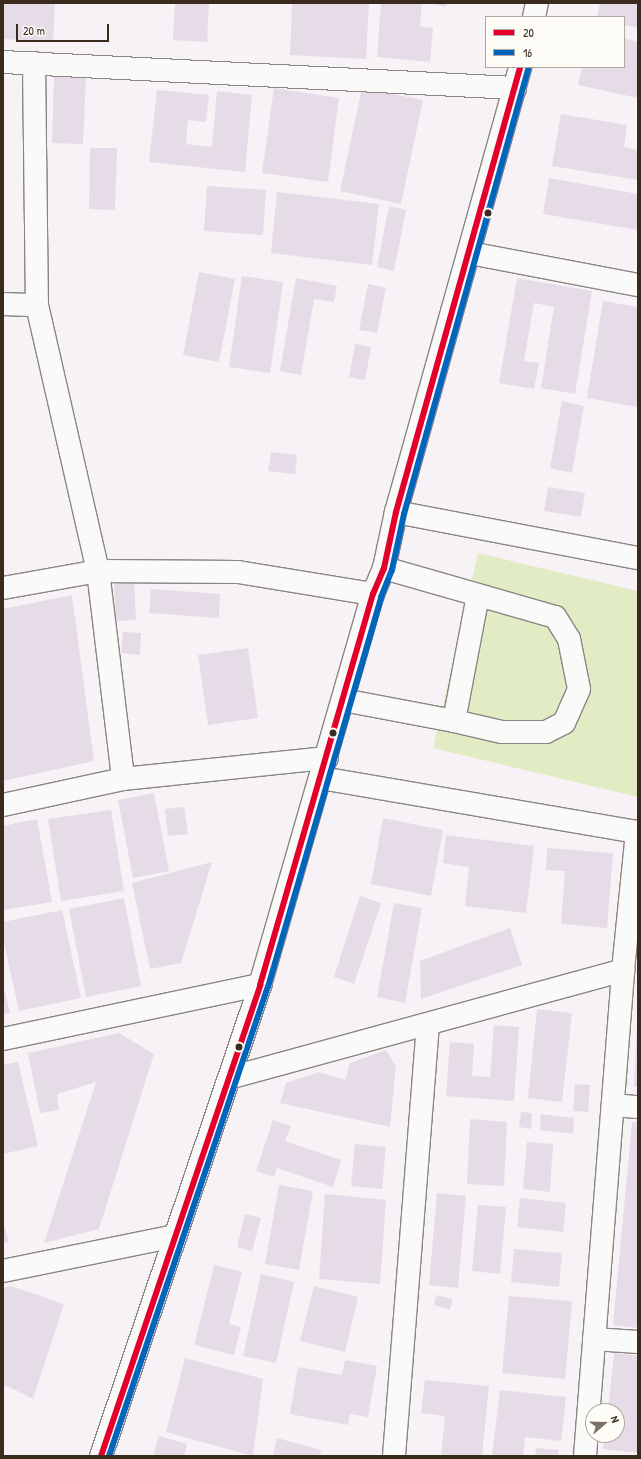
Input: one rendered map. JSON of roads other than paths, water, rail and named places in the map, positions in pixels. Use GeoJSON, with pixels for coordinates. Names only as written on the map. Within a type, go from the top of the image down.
{"type":"FeatureCollection","features":[{"type":"Feature","properties":{"kind":"street"},"geometry":{"type":"LineString","coordinates":[[534,16],[537,3]]}},
{"type":"Feature","properties":{"kind":"street"},"geometry":{"type":"LineString","coordinates":[[3,62],[515,88]]}},
{"type":"Feature","properties":{"kind":"street"},"geometry":{"type":"LineString","coordinates":[[34,63],[37,305],[98,571],[123,779]]}},
{"type":"Feature","properties":{"kind":"street"},"geometry":{"type":"LineString","coordinates":[[101,1456],[260,985],[324,768],[373,594],[384,568],[396,512],[470,253],[520,68]]}},
{"type":"Feature","properties":{"kind":"street"},"geometry":{"type":"LineString","coordinates":[[470,253],[638,285]]}},
{"type":"Feature","properties":{"kind":"street"},"geometry":{"type":"LineString","coordinates":[[3,304],[37,305]]}},
{"type":"Feature","properties":{"kind":"street"},"geometry":{"type":"LineString","coordinates":[[396,512],[638,558]]}},
{"type":"Feature","properties":{"kind":"street"},"geometry":{"type":"LineString","coordinates":[[343,700],[454,720],[502,732],[546,732],[564,723],[579,689],[569,639],[555,617],[384,568]]}},
{"type":"Feature","properties":{"kind":"street"},"geometry":{"type":"LineString","coordinates":[[3,588],[98,571],[238,572],[373,594]]}},
{"type":"Feature","properties":{"kind":"street"},"geometry":{"type":"LineString","coordinates":[[454,720],[478,595]]}},
{"type":"Feature","properties":{"kind":"street"},"geometry":{"type":"LineString","coordinates":[[3,805],[123,779],[324,768],[638,832],[623,970],[585,1456]]}},
{"type":"Feature","properties":{"kind":"street"},"geometry":{"type":"LineString","coordinates":[[229,1078],[623,970]]}},
{"type":"Feature","properties":{"kind":"street"},"geometry":{"type":"LineString","coordinates":[[3,1038],[260,985]]}},
{"type":"Feature","properties":{"kind":"street"},"geometry":{"type":"LineString","coordinates":[[394,1456],[428,1024]]}},
{"type":"Feature","properties":{"kind":"street"},"geometry":{"type":"LineString","coordinates":[[613,1105],[638,1107]]}},
{"type":"Feature","properties":{"kind":"street"},"geometry":{"type":"LineString","coordinates":[[3,1271],[175,1236]]}},
{"type":"Feature","properties":{"kind":"street"},"geometry":{"type":"LineString","coordinates":[[594,1340],[638,1342]]}}]}
